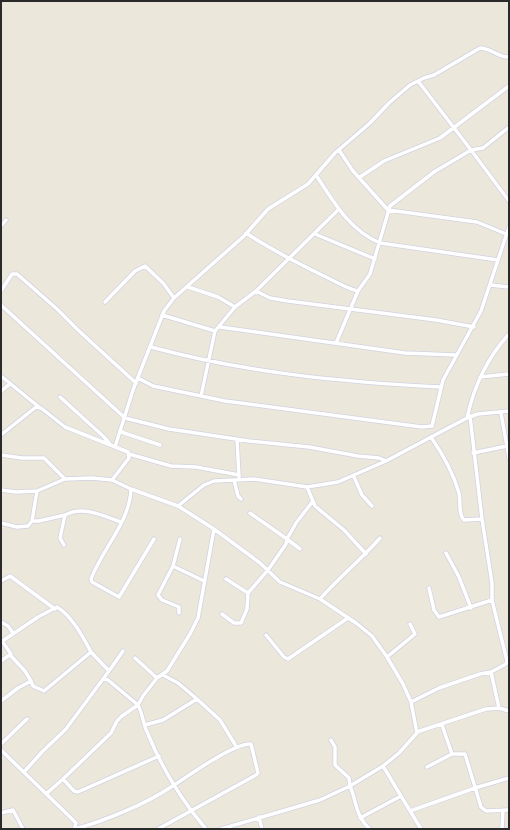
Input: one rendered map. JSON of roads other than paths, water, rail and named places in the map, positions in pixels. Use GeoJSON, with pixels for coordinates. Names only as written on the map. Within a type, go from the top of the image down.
{"type":"FeatureCollection","features":[{"type":"Feature","properties":{"kind":"street"},"geometry":{"type":"LineString","coordinates":[[115,447],[136,383],[162,315],[174,298],[188,287],[246,233],[268,209],[308,184],[339,150],[366,127],[389,103],[418,81],[434,75],[480,48],[488,48],[503,57],[509,57]]}},
{"type":"Feature","properties":{"kind":"street"},"geometry":{"type":"LineString","coordinates":[[418,81],[509,201]]}},
{"type":"Feature","properties":{"kind":"street"},"geometry":{"type":"LineString","coordinates":[[360,177],[384,161],[440,138],[509,86]]}},
{"type":"Feature","properties":{"kind":"street"},"geometry":{"type":"LineString","coordinates":[[336,343],[358,291],[370,274],[390,206],[434,172],[471,150],[483,148],[509,127]]}},
{"type":"Feature","properties":{"kind":"street"},"geometry":{"type":"LineString","coordinates":[[339,150],[353,171],[360,177],[388,210],[477,222],[506,234]]}},
{"type":"Feature","properties":{"kind":"street"},"geometry":{"type":"LineString","coordinates":[[316,175],[339,210],[359,231],[368,238],[380,243],[498,260]]}},
{"type":"Feature","properties":{"kind":"street"},"geometry":{"type":"LineString","coordinates":[[201,396],[216,331],[235,307],[256,292],[339,210]]}},
{"type":"Feature","properties":{"kind":"street"},"geometry":{"type":"LineString","coordinates":[[1,226],[6,220]]}},
{"type":"Feature","properties":{"kind":"street"},"geometry":{"type":"LineString","coordinates":[[436,435],[432,426],[440,387],[456,355],[474,327],[509,228]]}},
{"type":"Feature","properties":{"kind":"street"},"geometry":{"type":"LineString","coordinates":[[246,233],[290,259],[350,289],[358,291]]}},
{"type":"Feature","properties":{"kind":"street"},"geometry":{"type":"LineString","coordinates":[[315,234],[375,258]]}},
{"type":"Feature","properties":{"kind":"street"},"geometry":{"type":"LineString","coordinates":[[105,302],[135,271],[145,266],[163,283],[174,298]]}},
{"type":"Feature","properties":{"kind":"street"},"geometry":{"type":"LineString","coordinates":[[1,291],[12,274],[17,274],[57,309],[136,383]]}},
{"type":"Feature","properties":{"kind":"street"},"geometry":{"type":"LineString","coordinates":[[490,285],[509,287]]}},
{"type":"Feature","properties":{"kind":"street"},"geometry":{"type":"LineString","coordinates":[[188,287],[218,297],[235,307]]}},
{"type":"Feature","properties":{"kind":"street"},"geometry":{"type":"LineString","coordinates":[[256,292],[270,298],[288,301],[436,320],[474,327]]}},
{"type":"Feature","properties":{"kind":"street"},"geometry":{"type":"LineString","coordinates":[[1,305],[125,418],[169,429],[237,439],[309,447],[358,456],[380,458],[386,461]]}},
{"type":"Feature","properties":{"kind":"street"},"geometry":{"type":"LineString","coordinates":[[162,315],[216,331]]}},
{"type":"Feature","properties":{"kind":"street"},"geometry":{"type":"LineString","coordinates":[[220,327],[405,353],[456,355]]}},
{"type":"Feature","properties":{"kind":"street"},"geometry":{"type":"LineString","coordinates":[[411,702],[439,688],[480,674],[491,672],[506,664],[507,661],[492,600],[492,583],[468,417],[472,397],[480,377],[498,348],[509,334]]}},
{"type":"Feature","properties":{"kind":"street"},"geometry":{"type":"LineString","coordinates":[[151,347],[209,362],[270,373],[386,384],[440,387]]}},
{"type":"Feature","properties":{"kind":"street"},"geometry":{"type":"LineString","coordinates":[[480,377],[509,374]]}},
{"type":"Feature","properties":{"kind":"street"},"geometry":{"type":"LineString","coordinates":[[1,376],[65,427],[129,454],[172,466],[196,467],[239,478],[286,482],[307,487],[330,484],[354,477],[468,417],[478,414],[501,413],[509,411]]}},
{"type":"Feature","properties":{"kind":"street"},"geometry":{"type":"LineString","coordinates":[[138,378],[154,386],[201,396],[422,427],[432,426]]}},
{"type":"Feature","properties":{"kind":"street"},"geometry":{"type":"LineString","coordinates":[[1,391],[10,384]]}},
{"type":"Feature","properties":{"kind":"street"},"geometry":{"type":"LineString","coordinates":[[60,397],[104,436],[110,445]]}},
{"type":"Feature","properties":{"kind":"street"},"geometry":{"type":"LineString","coordinates":[[1,434],[39,407]]}},
{"type":"Feature","properties":{"kind":"street"},"geometry":{"type":"LineString","coordinates":[[501,413],[509,458]]}},
{"type":"Feature","properties":{"kind":"street"},"geometry":{"type":"LineString","coordinates":[[121,432],[160,445]]}},
{"type":"Feature","properties":{"kind":"street"},"geometry":{"type":"LineString","coordinates":[[431,437],[454,474],[460,496],[462,518],[464,520],[482,519]]}},
{"type":"Feature","properties":{"kind":"street"},"geometry":{"type":"LineString","coordinates":[[237,439],[239,478]]}},
{"type":"Feature","properties":{"kind":"street"},"geometry":{"type":"LineString","coordinates":[[473,453],[507,446]]}},
{"type":"Feature","properties":{"kind":"street"},"geometry":{"type":"LineString","coordinates":[[112,480],[129,458],[129,454]]}},
{"type":"Feature","properties":{"kind":"street"},"geometry":{"type":"LineString","coordinates":[[1,455],[22,458],[44,458],[65,479]]}},
{"type":"Feature","properties":{"kind":"street"},"geometry":{"type":"LineString","coordinates":[[1,490],[16,492],[38,491],[65,479],[81,477],[112,480],[131,489],[178,506],[214,529],[268,570],[280,582],[320,599],[348,618],[372,636],[387,657],[403,684],[411,702],[417,735],[383,766],[350,786],[320,800],[221,829]]}},
{"type":"Feature","properties":{"kind":"street"},"geometry":{"type":"LineString","coordinates":[[354,477],[362,495],[372,506]]}},
{"type":"Feature","properties":{"kind":"street"},"geometry":{"type":"LineString","coordinates":[[178,506],[204,485],[214,481],[234,480],[239,478]]}},
{"type":"Feature","properties":{"kind":"street"},"geometry":{"type":"LineString","coordinates":[[234,480],[238,496],[241,499]]}},
{"type":"Feature","properties":{"kind":"street"},"geometry":{"type":"LineString","coordinates":[[307,487],[315,506],[344,530],[366,554]]}},
{"type":"Feature","properties":{"kind":"street"},"geometry":{"type":"LineString","coordinates":[[131,489],[128,508],[95,567],[91,579],[94,584],[117,598],[120,596],[154,539]]}},
{"type":"Feature","properties":{"kind":"street"},"geometry":{"type":"LineString","coordinates":[[1,523],[17,527],[28,526],[32,521],[38,491]]}},
{"type":"Feature","properties":{"kind":"street"},"geometry":{"type":"LineString","coordinates":[[222,614],[234,623],[241,623],[247,609],[248,593],[268,570],[286,544],[287,539],[296,523],[313,501]]}},
{"type":"Feature","properties":{"kind":"street"},"geometry":{"type":"LineString","coordinates":[[32,521],[40,521],[81,510],[95,512],[120,522]]}},
{"type":"Feature","properties":{"kind":"street"},"geometry":{"type":"LineString","coordinates":[[250,513],[300,548]]}},
{"type":"Feature","properties":{"kind":"street"},"geometry":{"type":"LineString","coordinates":[[64,545],[60,538],[65,515]]}},
{"type":"Feature","properties":{"kind":"street"},"geometry":{"type":"LineString","coordinates":[[46,794],[111,733],[117,721],[122,716],[138,705],[157,678],[163,675],[190,634],[198,618],[214,529]]}},
{"type":"Feature","properties":{"kind":"street"},"geometry":{"type":"LineString","coordinates":[[320,599],[332,585],[366,554],[380,538]]}},
{"type":"Feature","properties":{"kind":"street"},"geometry":{"type":"LineString","coordinates":[[179,613],[180,607],[162,600],[158,595],[173,566],[180,539]]}},
{"type":"Feature","properties":{"kind":"street"},"geometry":{"type":"LineString","coordinates":[[446,553],[459,577],[471,608]]}},
{"type":"Feature","properties":{"kind":"street"},"geometry":{"type":"LineString","coordinates":[[173,566],[204,581]]}},
{"type":"Feature","properties":{"kind":"street"},"geometry":{"type":"LineString","coordinates":[[1,581],[10,576],[55,608],[57,607],[63,610],[91,652],[109,671]]}},
{"type":"Feature","properties":{"kind":"street"},"geometry":{"type":"LineString","coordinates":[[226,579],[248,593]]}},
{"type":"Feature","properties":{"kind":"street"},"geometry":{"type":"LineString","coordinates":[[429,588],[434,610],[439,617],[471,608],[492,600]]}},
{"type":"Feature","properties":{"kind":"street"},"geometry":{"type":"LineString","coordinates":[[55,608],[13,633],[2,642],[11,654],[10,655],[25,671],[33,686],[44,692],[91,652]]}},
{"type":"Feature","properties":{"kind":"street"},"geometry":{"type":"LineString","coordinates":[[266,635],[284,657],[288,659],[348,618]]}},
{"type":"Feature","properties":{"kind":"street"},"geometry":{"type":"LineString","coordinates":[[1,622],[8,626],[13,633]]}},
{"type":"Feature","properties":{"kind":"street"},"geometry":{"type":"LineString","coordinates":[[387,657],[415,634],[410,624]]}},
{"type":"Feature","properties":{"kind":"street"},"geometry":{"type":"LineString","coordinates":[[24,772],[66,729],[123,651]]}},
{"type":"Feature","properties":{"kind":"street"},"geometry":{"type":"LineString","coordinates":[[1,661],[10,655]]}},
{"type":"Feature","properties":{"kind":"street"},"geometry":{"type":"LineString","coordinates":[[135,658],[157,678]]}},
{"type":"Feature","properties":{"kind":"street"},"geometry":{"type":"LineString","coordinates":[[491,672],[499,708]]}},
{"type":"Feature","properties":{"kind":"street"},"geometry":{"type":"LineString","coordinates":[[163,675],[178,683],[220,720],[236,746]]}},
{"type":"Feature","properties":{"kind":"street"},"geometry":{"type":"LineString","coordinates":[[103,680],[108,680],[138,705],[147,733],[174,785],[191,812],[206,829]]}},
{"type":"Feature","properties":{"kind":"street"},"geometry":{"type":"LineString","coordinates":[[1,701],[18,688],[31,681]]}},
{"type":"Feature","properties":{"kind":"street"},"geometry":{"type":"LineString","coordinates":[[145,725],[163,720],[197,699]]}},
{"type":"Feature","properties":{"kind":"street"},"geometry":{"type":"LineString","coordinates":[[417,732],[442,725],[472,713],[499,708],[509,711]]}},
{"type":"Feature","properties":{"kind":"street"},"geometry":{"type":"LineString","coordinates":[[1,744],[27,719]]}},
{"type":"Feature","properties":{"kind":"street"},"geometry":{"type":"LineString","coordinates":[[442,725],[452,754]]}},
{"type":"Feature","properties":{"kind":"street"},"geometry":{"type":"LineString","coordinates":[[332,740],[335,747],[335,765],[349,778],[355,807],[360,818],[370,829]]}},
{"type":"Feature","properties":{"kind":"street"},"geometry":{"type":"LineString","coordinates":[[1,750],[76,823],[75,829],[112,816],[174,785],[236,746],[250,743],[252,745],[258,773],[256,775],[158,829]]}},
{"type":"Feature","properties":{"kind":"street"},"geometry":{"type":"LineString","coordinates":[[427,768],[452,754],[465,754],[467,756],[475,788],[483,810],[509,810]]}},
{"type":"Feature","properties":{"kind":"street"},"geometry":{"type":"LineString","coordinates":[[63,779],[74,791],[78,792],[159,756]]}},
{"type":"Feature","properties":{"kind":"street"},"geometry":{"type":"LineString","coordinates":[[383,766],[421,829]]}},
{"type":"Feature","properties":{"kind":"street"},"geometry":{"type":"LineString","coordinates":[[410,811],[475,788],[509,778]]}},
{"type":"Feature","properties":{"kind":"street"},"geometry":{"type":"LineString","coordinates":[[360,818],[401,796]]}},
{"type":"Feature","properties":{"kind":"street"},"geometry":{"type":"LineString","coordinates":[[1,814],[13,810],[23,829]]}},
{"type":"Feature","properties":{"kind":"street"},"geometry":{"type":"LineString","coordinates":[[502,829],[503,810]]}},
{"type":"Feature","properties":{"kind":"street"},"geometry":{"type":"LineString","coordinates":[[259,818],[262,829]]}}]}
